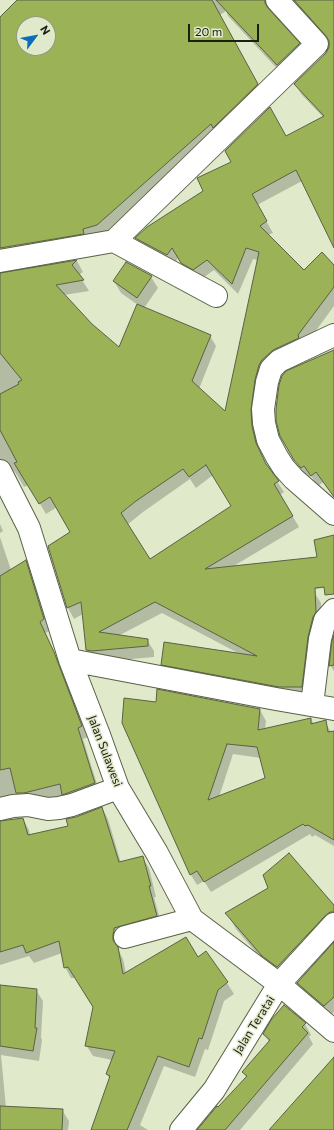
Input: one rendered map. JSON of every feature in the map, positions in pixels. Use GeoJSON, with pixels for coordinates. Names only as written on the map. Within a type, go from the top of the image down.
{"type":"FeatureCollection","features":[{"type":"Feature","properties":{"kind":"street"},"geometry":{"type":"LineString","coordinates":[[0,261],[114,240],[317,44],[278,0]]}},
{"type":"Feature","properties":{"kind":"street"},"geometry":{"type":"LineString","coordinates":[[114,240],[216,296]]}},
{"type":"Feature","properties":{"kind":"street"},"geometry":{"type":"LineString","coordinates":[[334,335],[275,364],[271,369],[267,382],[263,410],[268,440],[284,468],[334,514]]}},
{"type":"Feature","properties":{"kind":"street","name":"Jalan Sulawesi"},"geometry":{"type":"LineString","coordinates":[[0,471],[29,528],[70,660],[118,788],[157,853],[192,919],[280,984],[334,1031]]}},
{"type":"Feature","properties":{"kind":"street"},"geometry":{"type":"LineString","coordinates":[[312,705],[320,639],[325,620],[334,610]]}},
{"type":"Feature","properties":{"kind":"street"},"geometry":{"type":"LineString","coordinates":[[70,660],[334,709]]}},
{"type":"Feature","properties":{"kind":"street"},"geometry":{"type":"LineString","coordinates":[[0,810],[12,806],[28,806],[48,809],[59,808],[72,805],[118,788]]}},
{"type":"Feature","properties":{"kind":"street"},"geometry":{"type":"LineString","coordinates":[[125,937],[192,919]]}},
{"type":"Feature","properties":{"kind":"street","name":"Jalan Teratai"},"geometry":{"type":"LineString","coordinates":[[181,1130],[214,1090],[280,984],[334,924]]}},
{"type":"Feature","properties":{"kind":"building"},"geometry":{"type":"Polygon","coordinates":[[[17,0],[212,0],[258,84],[213,128],[211,124],[97,225],[83,229],[84,234],[0,248],[0,17],[17,0]]]}},
{"type":"Feature","properties":{"kind":"building"},"geometry":{"type":"Polygon","coordinates":[[[216,0],[265,0],[268,8],[300,43],[277,65],[216,0]]]}},
{"type":"Feature","properties":{"kind":"building"},"geometry":{"type":"Polygon","coordinates":[[[294,0],[334,0],[334,248],[296,170],[252,194],[267,221],[260,226],[304,270],[322,252],[334,265],[334,287],[298,335],[299,338],[273,350],[262,360],[255,380],[251,410],[252,426],[256,443],[266,464],[279,481],[274,484],[293,516],[205,569],[317,557],[314,540],[334,535],[334,594],[325,595],[324,587],[315,588],[316,612],[313,617],[308,637],[302,687],[279,687],[161,665],[164,642],[257,656],[155,602],[99,632],[148,639],[148,646],[92,651],[86,650],[81,602],[67,608],[48,546],[70,532],[50,497],[39,504],[14,463],[17,462],[0,430],[0,394],[19,384],[18,382],[22,380],[0,353],[0,273],[77,260],[72,265],[84,280],[56,285],[92,324],[119,347],[137,304],[211,335],[192,381],[225,411],[259,252],[246,248],[232,284],[207,260],[193,270],[181,263],[172,248],[167,255],[135,238],[147,227],[203,191],[197,178],[231,162],[225,151],[270,107],[286,136],[324,116],[294,84],[326,53],[329,47],[329,41],[294,0]],[[206,465],[189,477],[183,469],[121,513],[150,559],[231,506],[206,465]]]}},
{"type":"Feature","properties":{"kind":"building"},"geometry":{"type":"Polygon","coordinates":[[[126,262],[152,276],[137,298],[113,281],[126,262]]]}},
{"type":"Feature","properties":{"kind":"building"},"geometry":{"type":"Polygon","coordinates":[[[334,350],[334,497],[316,472],[311,476],[304,466],[301,468],[294,460],[280,436],[276,421],[276,409],[279,385],[282,376],[286,371],[334,350]]]}},
{"type":"Feature","properties":{"kind":"building"},"geometry":{"type":"Polygon","coordinates":[[[26,560],[44,619],[40,622],[54,652],[82,726],[78,728],[95,783],[62,795],[60,784],[24,793],[16,793],[10,768],[0,770],[0,576],[26,560]]]}},
{"type":"Feature","properties":{"kind":"building"},"geometry":{"type":"Polygon","coordinates":[[[334,635],[334,665],[329,666],[332,641],[334,635]]]}},
{"type":"Feature","properties":{"kind":"building"},"geometry":{"type":"Polygon","coordinates":[[[157,689],[260,709],[258,730],[311,718],[311,724],[326,720],[328,732],[334,731],[334,840],[308,825],[305,826],[303,824],[204,882],[197,871],[190,875],[122,723],[124,698],[156,702],[157,689]],[[227,744],[208,800],[265,778],[257,747],[227,744]]]}},
{"type":"Feature","properties":{"kind":"building"},"geometry":{"type":"Polygon","coordinates":[[[102,807],[119,862],[143,856],[157,916],[114,928],[113,940],[118,947],[123,974],[186,937],[198,957],[206,951],[228,982],[218,990],[202,1039],[199,1038],[189,1067],[158,1056],[127,1130],[91,1130],[110,1076],[106,1074],[115,1051],[85,1046],[93,1007],[68,967],[64,968],[59,941],[26,953],[23,945],[0,952],[0,821],[23,818],[28,835],[68,826],[66,819],[76,817],[102,807]]]}},
{"type":"Feature","properties":{"kind":"building"},"geometry":{"type":"Polygon","coordinates":[[[289,853],[334,905],[334,912],[330,912],[325,916],[277,967],[262,956],[225,913],[268,888],[263,875],[289,853]]]}},
{"type":"Feature","properties":{"kind":"building"},"geometry":{"type":"Polygon","coordinates":[[[334,942],[334,997],[324,1006],[297,983],[334,942]]]}},
{"type":"Feature","properties":{"kind":"building"},"geometry":{"type":"Polygon","coordinates":[[[0,985],[37,989],[35,1028],[37,1028],[33,1051],[0,1046],[0,985]]]}},
{"type":"Feature","properties":{"kind":"building"},"geometry":{"type":"Polygon","coordinates":[[[284,1005],[306,1023],[302,1027],[308,1033],[225,1130],[197,1130],[217,1106],[218,1107],[247,1076],[242,1072],[270,1040],[263,1034],[271,1020],[284,1005]]]}},
{"type":"Feature","properties":{"kind":"building"},"geometry":{"type":"Polygon","coordinates":[[[334,1057],[334,1130],[269,1130],[334,1057]]]}},
{"type":"Feature","properties":{"kind":"building"},"geometry":{"type":"Polygon","coordinates":[[[0,1106],[63,1109],[62,1130],[0,1130],[0,1106]]]}}]}
